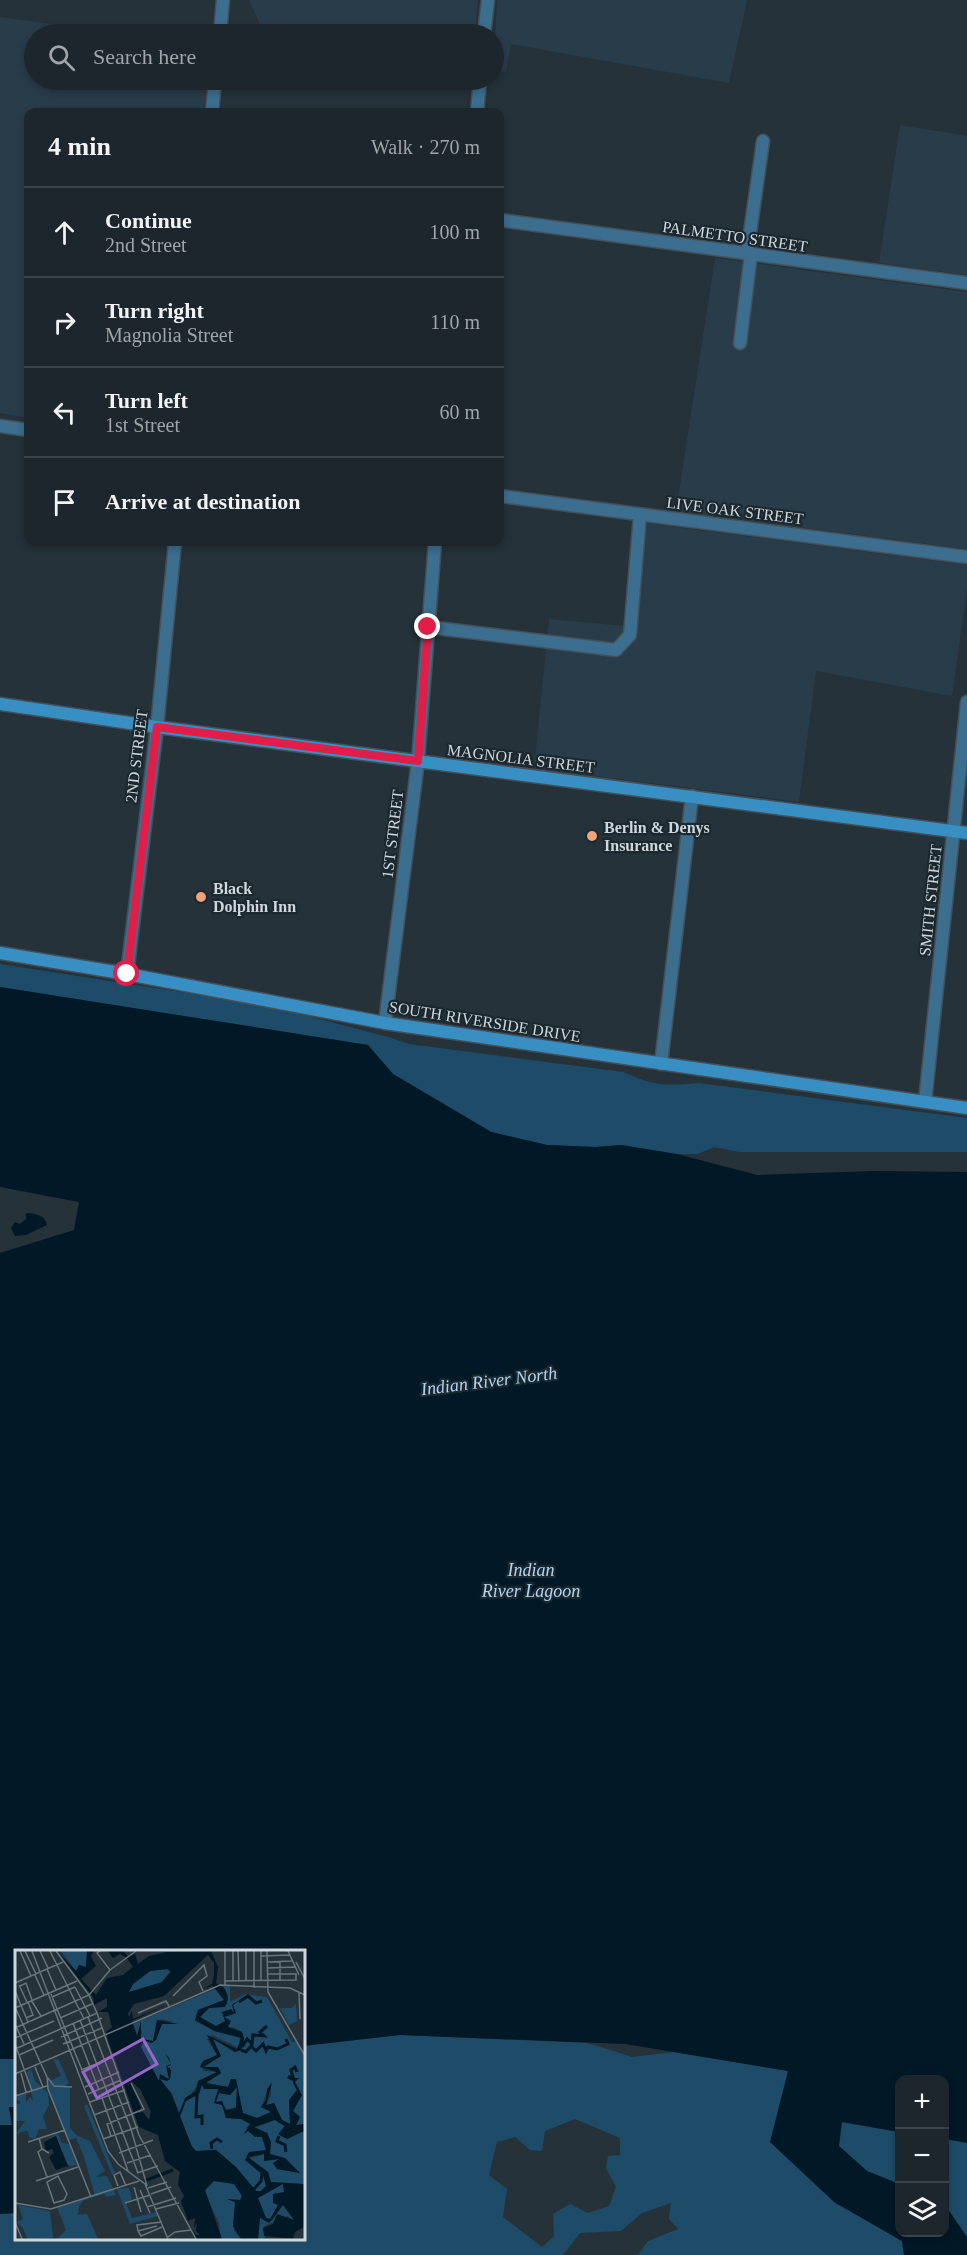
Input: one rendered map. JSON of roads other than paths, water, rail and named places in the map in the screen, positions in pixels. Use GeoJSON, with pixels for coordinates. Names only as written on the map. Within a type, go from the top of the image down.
{"type":"FeatureCollection","features":[{"type":"Feature","properties":{"kind":"street"},"geometry":{"type":"LineString","coordinates":[[221,24],[223,0]]}},
{"type":"Feature","properties":{"kind":"street"},"geometry":{"type":"LineString","coordinates":[[485,24],[488,0]]}},
{"type":"Feature","properties":{"kind":"street"},"geometry":{"type":"LineString","coordinates":[[212,108],[214,90]]}},
{"type":"Feature","properties":{"kind":"street"},"geometry":{"type":"LineString","coordinates":[[477,108],[479,90]]}},
{"type":"Feature","properties":{"kind":"street"},"geometry":{"type":"LineString","coordinates":[[740,343],[763,141]]}},
{"type":"Feature","properties":{"kind":"street","name":"PALMETTO STREET"},"geometry":{"type":"LineString","coordinates":[[504,221],[967,283]]}},
{"type":"Feature","properties":{"kind":"street"},"geometry":{"type":"LineString","coordinates":[[0,426],[24,429]]}},
{"type":"Feature","properties":{"kind":"street","name":"LIVE OAK STREET"},"geometry":{"type":"LineString","coordinates":[[504,497],[967,557]]}},
{"type":"Feature","properties":{"kind":"street"},"geometry":{"type":"LineString","coordinates":[[428,627],[616,650],[630,635],[640,514]]}},
{"type":"Feature","properties":{"kind":"street","name":"2ND STREET"},"geometry":{"type":"LineString","coordinates":[[127,974],[157,727],[175,546]]}},
{"type":"Feature","properties":{"kind":"street","name":"1ST STREET"},"geometry":{"type":"LineString","coordinates":[[385,1023],[418,761],[435,546]]}},
{"type":"Feature","properties":{"kind":"street","name":"SMITH STREET"},"geometry":{"type":"LineString","coordinates":[[925,1102],[961,832],[967,702]]}},
{"type":"Feature","properties":{"kind":"street","name":"MAGNOLIA STREET"},"geometry":{"type":"LineString","coordinates":[[0,704],[157,727],[961,832]]}},
{"type":"Feature","properties":{"kind":"street"},"geometry":{"type":"LineString","coordinates":[[661,1064],[692,796]]}},
{"type":"Feature","properties":{"kind":"street","name":"SOUTH RIVERSIDE DRIVE"},"geometry":{"type":"LineString","coordinates":[[0,953],[127,974],[385,1023],[967,1108]]}},
{"type":"Feature","properties":{"kind":"water","name":"Indian River Lagoon"},"geometry":{"type":"Polygon","coordinates":[[[0,987],[368,1045],[393,1074],[491,1132],[547,1145],[596,1147],[621,1145],[677,1154],[757,1175],[874,1171],[967,1172],[967,2143],[949,2140],[949,2075],[895,2075],[895,2131],[842,2122],[839,2146],[867,2171],[895,2182],[895,2237],[834,2202],[770,2142],[788,2071],[625,2044],[400,2035],[304,2046],[304,1950],[15,1950],[15,2059],[0,2059],[0,1253],[74,1230],[79,1202],[0,1187],[0,987]]]}},
{"type":"Feature","properties":{"kind":"water"},"geometry":{"type":"Polygon","coordinates":[[[26,1213],[42,1217],[47,1225],[26,1235],[15,1236],[11,1228],[15,1222],[20,1224],[26,1219],[26,1213]]]}},
{"type":"Feature","properties":{"kind":"water"},"geometry":{"type":"Polygon","coordinates":[[[9,2107],[15,2107],[15,2213],[0,2214],[0,2125],[12,2125],[9,2107]]]}},
{"type":"Feature","properties":{"kind":"water","name":"Indian River Lagoon"},"geometry":{"type":"Polygon","coordinates":[[[949,2211],[967,2237],[967,2255],[904,2255],[902,2241],[895,2237],[949,2237],[949,2211]]]}},
{"type":"Feature","properties":{"kind":"place","name":"Berlin & Denys Insurance"},"geometry":{"type":"Point","coordinates":[592,836]}},
{"type":"Feature","properties":{"kind":"place","name":"Black Dolphin Inn"},"geometry":{"type":"Point","coordinates":[201,897]}},
{"type":"Feature","properties":{"kind":"water label","name":"Indian River North"},"geometry":{"type":"Point","coordinates":[489,1381]}}]}
